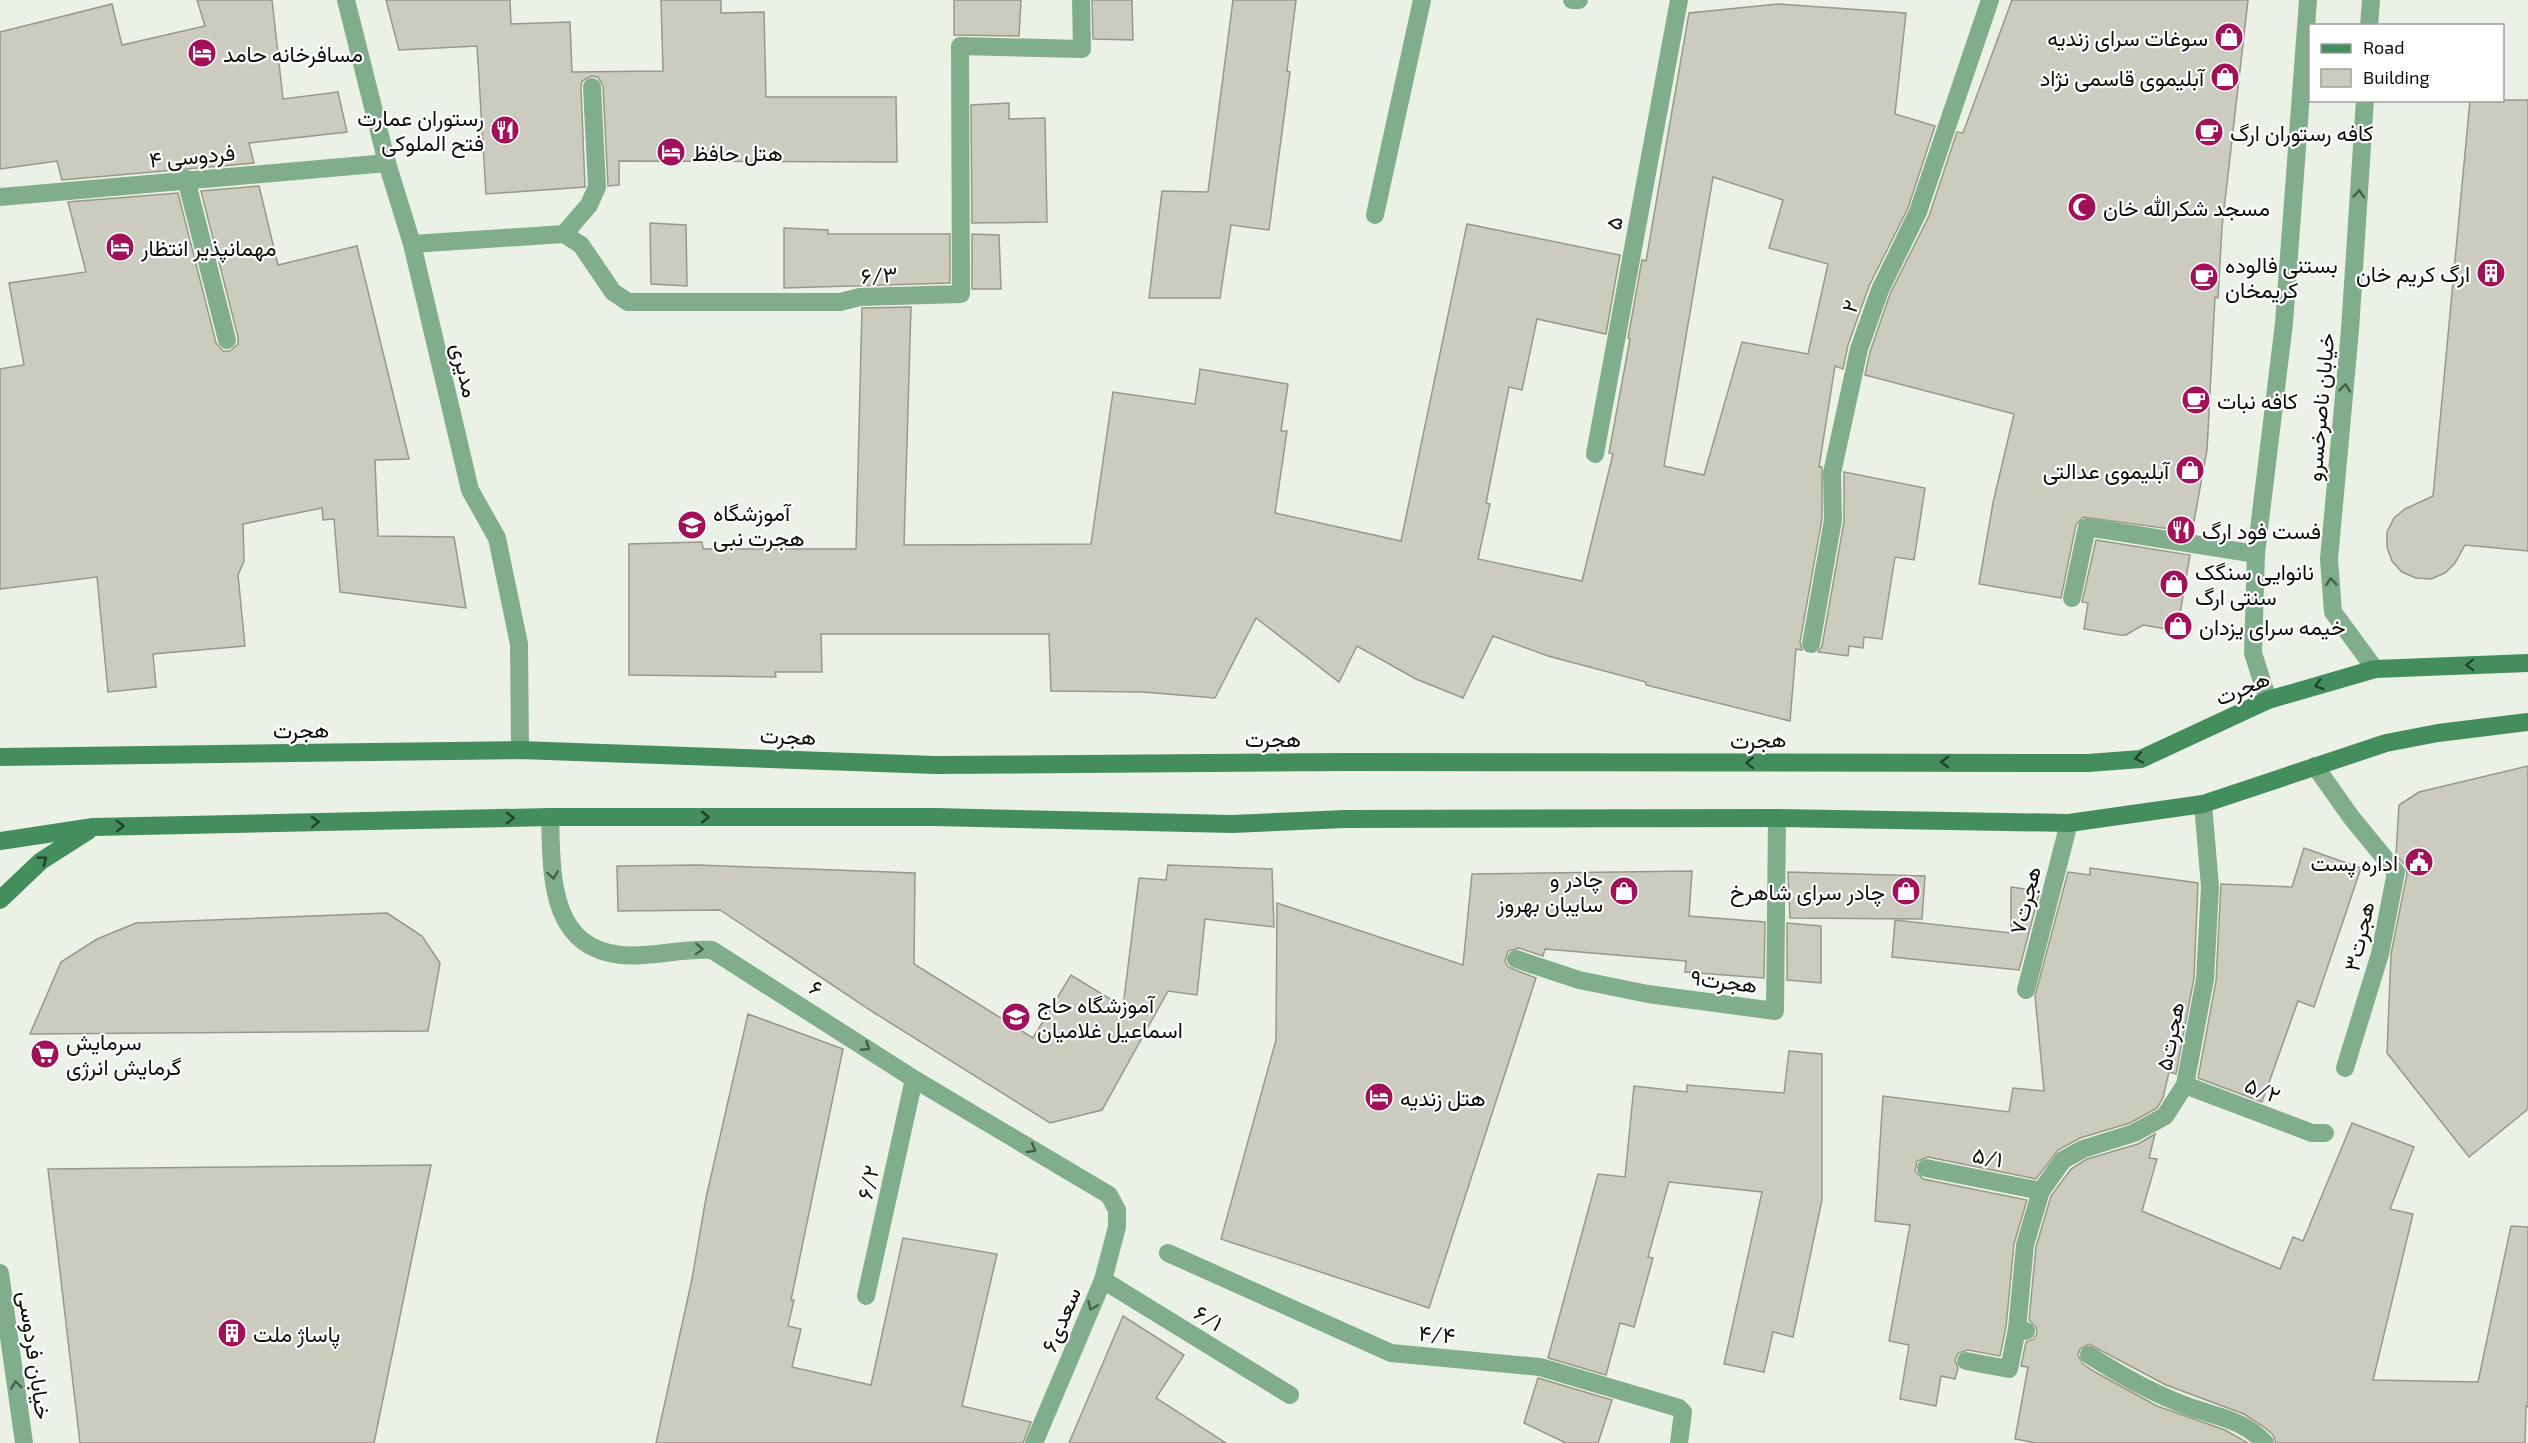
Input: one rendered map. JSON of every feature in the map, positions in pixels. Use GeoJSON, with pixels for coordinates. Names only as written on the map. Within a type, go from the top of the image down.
{"type":"FeatureCollection","features":[{"type":"Feature","properties":{"kind":"main road","name":"هجرت"},"geometry":{"type":"LineString","coordinates":[[0,757],[520,750],[935,765],[1348,762],[2088,763],[2141,759],[2268,700],[2375,669],[2528,663]]}},
{"type":"Feature","properties":{"kind":"main road"},"geometry":{"type":"LineString","coordinates":[[0,841],[93,827],[550,817],[935,817],[1232,824],[1345,819],[1776,818],[2069,823],[2203,804],[2386,743],[2438,733],[2528,722]]}},
{"type":"Feature","properties":{"kind":"main road"},"geometry":{"type":"LineString","coordinates":[[0,900],[41,861],[93,827]]}},
{"type":"Feature","properties":{"kind":"street","name":"مدیری"},"geometry":{"type":"LineString","coordinates":[[346,0],[387,163],[412,243],[470,490],[497,538],[519,644],[520,750]]}},
{"type":"Feature","properties":{"kind":"street","name":"۶/۳"},"geometry":{"type":"LineString","coordinates":[[564,234],[581,245],[613,292],[628,302],[840,302],[860,297],[961,294],[960,46],[1082,49],[1081,0]]}},
{"type":"Feature","properties":{"kind":"street"},"geometry":{"type":"LineString","coordinates":[[1375,215],[1422,0]]}},
{"type":"Feature","properties":{"kind":"street"},"geometry":{"type":"LineString","coordinates":[[1571,0],[1579,0]]}},
{"type":"Feature","properties":{"kind":"street","name":"۵"},"geometry":{"type":"LineString","coordinates":[[1595,454],[1678,0]]}},
{"type":"Feature","properties":{"kind":"street","name":"۲"},"geometry":{"type":"LineString","coordinates":[[1811,644],[1833,520],[1832,473],[1859,349],[1880,290],[1918,212],[1990,0]]}},
{"type":"Feature","properties":{"kind":"street"},"geometry":{"type":"LineString","coordinates":[[2268,700],[2253,653],[2256,554],[2284,323],[2308,0]]}},
{"type":"Feature","properties":{"kind":"street"},"geometry":{"type":"LineString","coordinates":[[2369,24],[2371,0]]}},
{"type":"Feature","properties":{"kind":"street"},"geometry":{"type":"LineString","coordinates":[[412,243],[564,234],[589,206],[597,187],[591,87]]}},
{"type":"Feature","properties":{"kind":"street","name":"خیابان ناصرخسرو"},"geometry":{"type":"LineString","coordinates":[[2365,102],[2350,330],[2329,560],[2333,612],[2375,669]]}},
{"type":"Feature","properties":{"kind":"street","name":"فردوسی ۴"},"geometry":{"type":"LineString","coordinates":[[0,197],[387,163]]}},
{"type":"Feature","properties":{"kind":"street"},"geometry":{"type":"LineString","coordinates":[[186,179],[227,340]]}},
{"type":"Feature","properties":{"kind":"street"},"geometry":{"type":"LineString","coordinates":[[2072,598],[2087,528],[2256,554]]}},
{"type":"Feature","properties":{"kind":"street","name":"هجرت۳"},"geometry":{"type":"LineString","coordinates":[[2315,766],[2351,817],[2396,872],[2380,954],[2345,1068]]}},
{"type":"Feature","properties":{"kind":"street","name":"هجرت۵"},"geometry":{"type":"LineString","coordinates":[[1966,1361],[2009,1369],[2021,1330],[2025,1245],[2041,1191],[2063,1160],[2083,1149],[2134,1133],[2165,1116],[2185,1084],[2205,979],[2210,886],[2203,804]]}},
{"type":"Feature","properties":{"kind":"street","name":"۶"},"geometry":{"type":"LineString","coordinates":[[550,817],[552,873],[562,917],[577,938],[600,951],[622,956],[693,949],[712,950],[914,1079],[1110,1195],[1117,1210]]}},
{"type":"Feature","properties":{"kind":"street","name":"هجرت۹"},"geometry":{"type":"LineString","coordinates":[[1516,959],[1579,980],[1648,994],[1775,1011],[1776,818]]}},
{"type":"Feature","properties":{"kind":"street","name":"هجرت۷"},"geometry":{"type":"LineString","coordinates":[[2026,990],[2069,823]]}},
{"type":"Feature","properties":{"kind":"street","name":"۶/۲"},"geometry":{"type":"LineString","coordinates":[[866,1296],[914,1079]]}},
{"type":"Feature","properties":{"kind":"street","name":"۵/۲"},"geometry":{"type":"LineString","coordinates":[[2185,1084],[2312,1133],[2325,1133]]}},
{"type":"Feature","properties":{"kind":"street","name":"۵/۱"},"geometry":{"type":"LineString","coordinates":[[1926,1168],[2041,1191]]}},
{"type":"Feature","properties":{"kind":"street","name":"سعدی۶"},"geometry":{"type":"LineString","coordinates":[[1034,1443],[1103,1280],[1117,1227],[1117,1210]]}},
{"type":"Feature","properties":{"kind":"street","name":"۴/۴"},"geometry":{"type":"LineString","coordinates":[[1168,1253],[1392,1353],[1540,1367],[1679,1408],[1683,1412],[1684,1421],[1679,1443]]}},
{"type":"Feature","properties":{"kind":"street","name":"خیابان فردوسی"},"geometry":{"type":"LineString","coordinates":[[0,1273],[24,1443]]}},
{"type":"Feature","properties":{"kind":"street","name":"۶/۱"},"geometry":{"type":"LineString","coordinates":[[1103,1280],[1290,1395]]}},
{"type":"Feature","properties":{"kind":"street"},"geometry":{"type":"LineString","coordinates":[[2089,1355],[2129,1381],[2189,1407],[2222,1416],[2254,1430],[2265,1443]]}},
{"type":"Feature","properties":{"kind":"building"},"geometry":{"type":"Polygon","coordinates":[[[197,0],[272,0],[283,99],[338,92],[347,132],[249,143],[254,163],[62,180],[57,161],[0,169],[0,32],[112,4],[122,45],[205,26],[197,0]]]}},
{"type":"Feature","properties":{"kind":"building"},"geometry":{"type":"Polygon","coordinates":[[[386,0],[510,0],[511,24],[570,22],[572,72],[663,71],[661,0],[721,0],[721,13],[764,12],[766,97],[896,97],[897,162],[619,161],[619,185],[608,186],[603,86],[598,77],[591,76],[582,81],[581,88],[585,187],[486,194],[477,46],[399,50],[386,0]]]}},
{"type":"Feature","properties":{"kind":"building"},"geometry":{"type":"Polygon","coordinates":[[[954,0],[1021,0],[1019,36],[954,35],[954,0]]]}},
{"type":"Feature","properties":{"kind":"building"},"geometry":{"type":"Polygon","coordinates":[[[1092,0],[1132,0],[1133,40],[1093,39],[1092,0]]]}},
{"type":"Feature","properties":{"kind":"building"},"geometry":{"type":"Polygon","coordinates":[[[1233,0],[1296,0],[1287,71],[1290,72],[1269,230],[1231,225],[1220,298],[1149,298],[1162,191],[1208,192],[1233,0]]]}},
{"type":"Feature","properties":{"kind":"building"},"geometry":{"type":"Polygon","coordinates":[[[2012,0],[2248,0],[2222,227],[2218,298],[2215,297],[2207,450],[2192,532],[2083,517],[2076,525],[2061,598],[1979,584],[1993,503],[2014,414],[1865,375],[1870,352],[1890,294],[1929,216],[1957,132],[1963,133],[2012,0]]]}},
{"type":"Feature","properties":{"kind":"building"},"geometry":{"type":"Polygon","coordinates":[[[1778,4],[1906,13],[1895,114],[1935,126],[1908,208],[1869,286],[1848,345],[1843,369],[1835,366],[1819,467],[1822,467],[1822,519],[1800,642],[1802,650],[1796,649],[1790,721],[1646,685],[1646,682],[1548,656],[1493,636],[1463,698],[1416,679],[1357,646],[1339,682],[1256,618],[1215,698],[1143,692],[1051,691],[1049,634],[821,634],[822,672],[775,672],[776,677],[629,675],[629,544],[702,542],[703,549],[856,549],[862,308],[911,307],[904,545],[1091,544],[1113,392],[1195,404],[1200,369],[1288,384],[1281,431],[1287,431],[1275,513],[1401,541],[1467,224],[1620,255],[1606,334],[1537,319],[1522,390],[1509,387],[1486,503],[1490,504],[1478,559],[1582,581],[1613,454],[1609,453],[1630,339],[1628,338],[1642,260],[1646,261],[1689,13],[1778,4]],[[1713,177],[1664,466],[1704,475],[1742,342],[1808,354],[1828,264],[1769,248],[1783,200],[1713,177]]]}},
{"type":"Feature","properties":{"kind":"building","name":"ارگ کریم خان"},"geometry":{"type":"Polygon","coordinates":[[[2528,100],[2528,551],[2465,545],[2455,563],[2445,573],[2431,579],[2416,578],[2402,572],[2392,561],[2387,547],[2387,532],[2394,518],[2405,509],[2433,496],[2470,102],[2528,100]]]}},
{"type":"Feature","properties":{"kind":"building"},"geometry":{"type":"Polygon","coordinates":[[[1009,103],[1009,119],[1045,118],[1047,222],[972,223],[971,105],[1009,103]]]}},
{"type":"Feature","properties":{"kind":"building"},"geometry":{"type":"Polygon","coordinates":[[[259,186],[278,265],[357,246],[409,459],[375,460],[378,536],[454,537],[466,608],[340,592],[334,519],[323,520],[322,508],[243,524],[244,561],[238,575],[245,646],[153,654],[156,687],[108,692],[97,577],[0,589],[0,369],[24,365],[9,283],[86,272],[68,202],[178,193],[216,343],[223,351],[230,351],[238,344],[238,337],[201,191],[259,186]]]}},
{"type":"Feature","properties":{"kind":"building"},"geometry":{"type":"Polygon","coordinates":[[[650,223],[686,225],[687,286],[651,284],[650,223]]]}},
{"type":"Feature","properties":{"kind":"building"},"geometry":{"type":"Polygon","coordinates":[[[784,228],[828,230],[828,234],[950,234],[950,283],[784,288],[784,228]]]}},
{"type":"Feature","properties":{"kind":"building"},"geometry":{"type":"Polygon","coordinates":[[[972,234],[999,235],[1001,289],[972,289],[972,234]]]}},
{"type":"Feature","properties":{"kind":"building"},"geometry":{"type":"Polygon","coordinates":[[[1844,472],[1925,488],[1914,560],[1895,557],[1882,639],[1864,637],[1863,648],[1849,646],[1848,656],[1818,652],[1822,646],[1844,522],[1844,472]]]}},
{"type":"Feature","properties":{"kind":"building"},"geometry":{"type":"Polygon","coordinates":[[[2096,540],[2190,555],[2177,631],[2143,625],[2126,635],[2084,629],[2088,603],[2082,602],[2096,540]]]}},
{"type":"Feature","properties":{"kind":"building"},"geometry":{"type":"Polygon","coordinates":[[[2528,766],[2528,1109],[2469,1157],[2387,1053],[2391,954],[2407,874],[2405,865],[2396,855],[2399,805],[2419,792],[2528,766]]]}},
{"type":"Feature","properties":{"kind":"building"},"geometry":{"type":"Polygon","coordinates":[[[2304,848],[2361,868],[2314,1007],[2298,1001],[2262,1102],[2198,1078],[2216,981],[2221,884],[2292,887],[2304,848]]]}},
{"type":"Feature","properties":{"kind":"building"},"geometry":{"type":"Polygon","coordinates":[[[698,865],[915,873],[914,964],[1033,1038],[1071,975],[1123,1007],[1139,878],[1166,880],[1168,865],[1272,869],[1274,927],[1205,919],[1197,995],[1168,991],[1102,1110],[1050,1123],[873,1012],[720,910],[618,911],[617,866],[698,865]]]}},
{"type":"Feature","properties":{"kind":"building"},"geometry":{"type":"Polygon","coordinates":[[[2090,868],[2198,883],[2194,978],[2176,1074],[2169,1072],[2163,1098],[2157,1108],[2130,1123],[2080,1138],[2058,1150],[2036,1179],[1928,1157],[1917,1161],[1915,1171],[1923,1179],[2027,1200],[2014,1244],[2006,1327],[2000,1356],[1968,1350],[1958,1353],[1955,1360],[1958,1368],[1955,1379],[1941,1376],[1936,1406],[1900,1399],[1909,1345],[1889,1341],[1910,1225],[1875,1221],[1883,1096],[2009,1112],[2013,1088],[2044,1091],[2035,996],[2068,872],[2090,875],[2090,868]]]}},
{"type":"Feature","properties":{"kind":"building","name":"هتل زندیه"},"geometry":{"type":"Polygon","coordinates":[[[1692,871],[1689,916],[1765,922],[1764,978],[1685,972],[1686,961],[1545,949],[1543,956],[1519,948],[1508,951],[1505,961],[1508,967],[1536,978],[1429,1308],[1221,1239],[1276,1040],[1277,903],[1463,965],[1472,874],[1692,871]]]}},
{"type":"Feature","properties":{"kind":"building"},"geometry":{"type":"Polygon","coordinates":[[[1788,872],[1925,876],[1922,919],[1790,918],[1788,872]]]}},
{"type":"Feature","properties":{"kind":"building"},"geometry":{"type":"Polygon","coordinates":[[[2011,887],[2040,891],[2019,970],[1892,957],[1895,920],[2011,933],[2011,887]]]}},
{"type":"Feature","properties":{"kind":"building"},"geometry":{"type":"Polygon","coordinates":[[[387,913],[422,936],[440,963],[428,1031],[30,1034],[61,962],[97,939],[136,923],[387,913]]]}},
{"type":"Feature","properties":{"kind":"building"},"geometry":{"type":"Polygon","coordinates":[[[1787,923],[1821,926],[1821,983],[1787,980],[1787,923]]]}},
{"type":"Feature","properties":{"kind":"building"},"geometry":{"type":"Polygon","coordinates":[[[748,1014],[843,1049],[791,1300],[794,1300],[788,1326],[801,1329],[792,1367],[871,1385],[903,1238],[997,1254],[962,1406],[1031,1422],[1023,1443],[656,1443],[692,1279],[706,1198],[748,1014]]]}},
{"type":"Feature","properties":{"kind":"building"},"geometry":{"type":"Polygon","coordinates":[[[1789,1051],[1822,1054],[1822,1200],[1793,1337],[1773,1332],[1764,1372],[1724,1364],[1762,1192],[1669,1182],[1648,1257],[1653,1258],[1634,1327],[1620,1323],[1606,1375],[1548,1358],[1598,1174],[1625,1177],[1634,1086],[1687,1092],[1687,1085],[1784,1093],[1789,1051]]]}},
{"type":"Feature","properties":{"kind":"building"},"geometry":{"type":"Polygon","coordinates":[[[2352,1123],[2414,1147],[2390,1209],[2413,1214],[2373,1380],[2478,1382],[2511,1226],[2528,1227],[2528,1407],[2526,1406],[2525,1443],[2276,1443],[2273,1435],[2244,1414],[2166,1385],[2089,1344],[2080,1349],[2078,1355],[2083,1364],[2095,1372],[2157,1406],[2225,1430],[2248,1443],[2036,1443],[2015,1439],[2028,1367],[2021,1366],[2026,1342],[2034,1339],[2037,1333],[2036,1327],[2029,1320],[2036,1247],[2051,1196],[2071,1169],[2087,1159],[2138,1144],[2155,1134],[2149,1158],[2157,1159],[2142,1211],[2280,1269],[2293,1237],[2303,1241],[2352,1123]]]}},
{"type":"Feature","properties":{"kind":"building","name":"پاساژ ملت"},"geometry":{"type":"Polygon","coordinates":[[[431,1165],[374,1443],[80,1443],[48,1169],[431,1165]]]}},
{"type":"Feature","properties":{"kind":"building"},"geometry":{"type":"Polygon","coordinates":[[[1123,1316],[1184,1355],[1156,1398],[1226,1443],[1069,1443],[1123,1316]]]}},
{"type":"Feature","properties":{"kind":"building"},"geometry":{"type":"Polygon","coordinates":[[[1538,1378],[1612,1400],[1598,1443],[1566,1443],[1524,1423],[1538,1378]]]}},
{"type":"Feature","properties":{"kind":"place","name":"سوغات سرای زندیه"},"geometry":{"type":"Point","coordinates":[2229,37]}},
{"type":"Feature","properties":{"kind":"place","name":"مسافرخانه حامد"},"geometry":{"type":"Point","coordinates":[202,53]}},
{"type":"Feature","properties":{"kind":"place","name":"آبلیموی قاسمی نژاد"},"geometry":{"type":"Point","coordinates":[2225,77]}},
{"type":"Feature","properties":{"kind":"place","name":"رستوران عمارت فتح الملوکی"},"geometry":{"type":"Point","coordinates":[505,130]}},
{"type":"Feature","properties":{"kind":"place","name":"کافه رستوران ارگ"},"geometry":{"type":"Point","coordinates":[2209,132]}},
{"type":"Feature","properties":{"kind":"place","name":"هتل حافظ"},"geometry":{"type":"Point","coordinates":[671,152]}},
{"type":"Feature","properties":{"kind":"place","name":"مسجد شکرالله خان"},"geometry":{"type":"Point","coordinates":[2082,207]}},
{"type":"Feature","properties":{"kind":"place","name":"مهمانپذير انتظار"},"geometry":{"type":"Point","coordinates":[120,247]}},
{"type":"Feature","properties":{"kind":"place","name":"ارگ کریم خان"},"geometry":{"type":"Point","coordinates":[2491,273]}},
{"type":"Feature","properties":{"kind":"place","name":"بستنی فالوده کریمخان"},"geometry":{"type":"Point","coordinates":[2204,277]}},
{"type":"Feature","properties":{"kind":"place","name":"کافه نبات"},"geometry":{"type":"Point","coordinates":[2196,400]}},
{"type":"Feature","properties":{"kind":"place","name":"آبلیموی عدالتی"},"geometry":{"type":"Point","coordinates":[2190,470]}},
{"type":"Feature","properties":{"kind":"place","name":"آموزشگاه هجرت نبی"},"geometry":{"type":"Point","coordinates":[692,525]}},
{"type":"Feature","properties":{"kind":"place","name":"فست فود ارگ"},"geometry":{"type":"Point","coordinates":[2181,530]}},
{"type":"Feature","properties":{"kind":"place","name":"نانوایی سنگک سنتی ارگ"},"geometry":{"type":"Point","coordinates":[2174,584]}},
{"type":"Feature","properties":{"kind":"place","name":"خیمه سرای یزدان"},"geometry":{"type":"Point","coordinates":[2178,626]}},
{"type":"Feature","properties":{"kind":"place","name":"اداره پست"},"geometry":{"type":"Point","coordinates":[2419,862]}},
{"type":"Feature","properties":{"kind":"place","name":"چادر و سایبان بهروز"},"geometry":{"type":"Point","coordinates":[1624,891]}},
{"type":"Feature","properties":{"kind":"place","name":"چادر سرای شاهرخ"},"geometry":{"type":"Point","coordinates":[1906,891]}},
{"type":"Feature","properties":{"kind":"place","name":"آموزشگاه حاج اسماعیل غلامیان"},"geometry":{"type":"Point","coordinates":[1016,1017]}},
{"type":"Feature","properties":{"kind":"place","name":"سرمایش گرمایش انرژی"},"geometry":{"type":"Point","coordinates":[45,1054]}},
{"type":"Feature","properties":{"kind":"place","name":"هتل زندیه"},"geometry":{"type":"Point","coordinates":[1379,1097]}},
{"type":"Feature","properties":{"kind":"place","name":"پاساژ ملت"},"geometry":{"type":"Point","coordinates":[232,1333]}}]}
